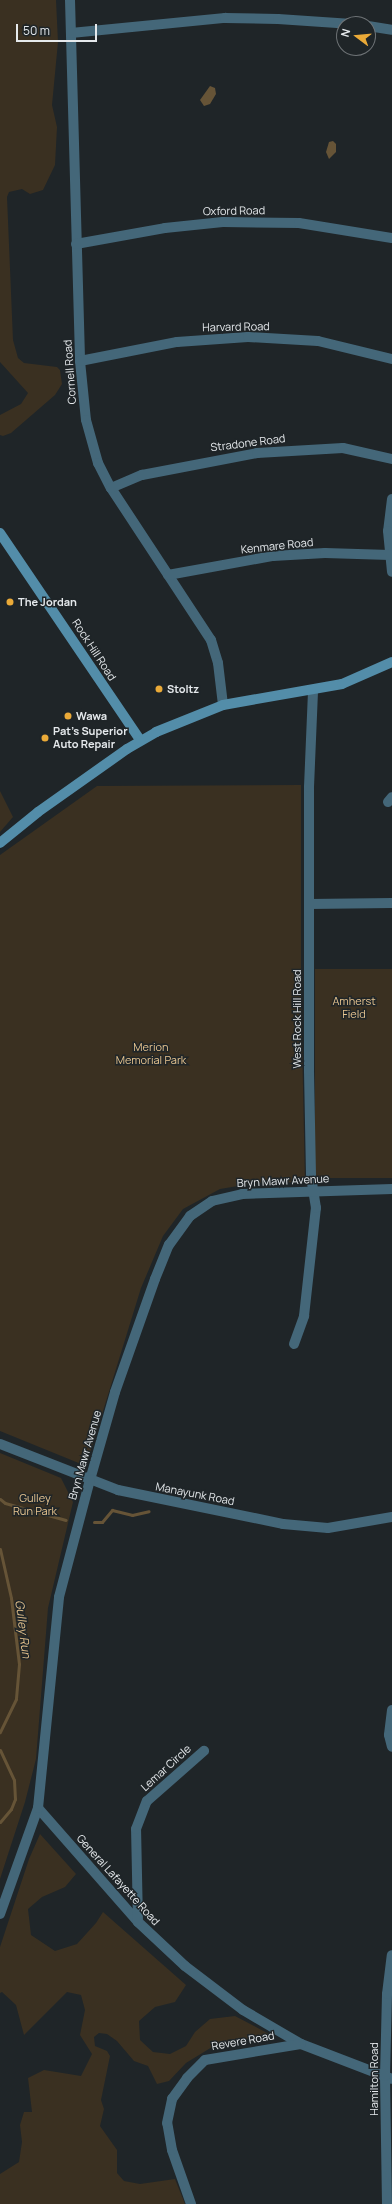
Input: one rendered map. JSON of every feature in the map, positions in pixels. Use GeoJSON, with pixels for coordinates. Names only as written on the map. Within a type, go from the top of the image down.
{"type":"FeatureCollection","features":[{"type":"Feature","properties":{"kind":"main road","name":"Rock Hill Road"},"geometry":{"type":"LineString","coordinates":[[0,533],[140,740]]}},
{"type":"Feature","properties":{"kind":"main road"},"geometry":{"type":"LineString","coordinates":[[0,843],[38,812],[140,740],[223,705],[313,691],[342,684],[392,662]]}},
{"type":"Feature","properties":{"kind":"street","name":"Cornell Road"},"geometry":{"type":"LineString","coordinates":[[70,0],[80,361],[88,426],[98,463],[111,488],[211,640],[218,663],[223,705]]}},
{"type":"Feature","properties":{"kind":"street"},"geometry":{"type":"LineString","coordinates":[[71,34],[225,18],[282,19],[336,23]]}},
{"type":"Feature","properties":{"kind":"street"},"geometry":{"type":"LineString","coordinates":[[376,27],[392,30]]}},
{"type":"Feature","properties":{"kind":"street","name":"Oxford Road"},"geometry":{"type":"LineString","coordinates":[[76,244],[165,228],[234,222],[323,226],[392,238]]}},
{"type":"Feature","properties":{"kind":"street","name":"Harvard Road"},"geometry":{"type":"LineString","coordinates":[[80,361],[177,342],[248,337],[318,341],[392,359]]}},
{"type":"Feature","properties":{"kind":"street","name":"Stradone Road"},"geometry":{"type":"LineString","coordinates":[[111,488],[142,475],[257,453],[343,448],[392,458]]}},
{"type":"Feature","properties":{"kind":"street"},"geometry":{"type":"LineString","coordinates":[[392,499],[388,531],[392,572]]}},
{"type":"Feature","properties":{"kind":"street","name":"Kenmare Road"},"geometry":{"type":"LineString","coordinates":[[168,575],[280,556],[325,553],[390,555]]}},
{"type":"Feature","properties":{"kind":"street","name":"West Rock Hill Road"},"geometry":{"type":"LineString","coordinates":[[294,1344],[300,1330],[306,1308],[316,1208],[309,1071],[308,787],[313,691]]}},
{"type":"Feature","properties":{"kind":"street"},"geometry":{"type":"LineString","coordinates":[[309,904],[392,903]]}},
{"type":"Feature","properties":{"kind":"street","name":"Bryn Mawr Avenue"},"geometry":{"type":"LineString","coordinates":[[0,1914],[38,1808],[59,1597],[90,1480],[143,1310],[163,1257],[182,1224],[200,1208],[223,1197],[260,1193],[392,1189]]}},
{"type":"Feature","properties":{"kind":"street","name":"Manayunk Road"},"geometry":{"type":"LineString","coordinates":[[0,1444],[90,1480],[166,1501],[298,1526],[334,1527],[392,1517]]}},
{"type":"Feature","properties":{"kind":"street"},"geometry":{"type":"LineString","coordinates":[[392,1710],[389,1734],[392,1746]]}},
{"type":"Feature","properties":{"kind":"street","name":"Lemar Circle"},"geometry":{"type":"LineString","coordinates":[[138,1922],[136,1829],[147,1801],[204,1751]]}},
{"type":"Feature","properties":{"kind":"street","name":"General Lafayette Road"},"geometry":{"type":"LineString","coordinates":[[38,1808],[138,1922],[185,1966],[243,2010],[301,2044],[388,2077]]}},
{"type":"Feature","properties":{"kind":"street","name":"Hamilton Road"},"geometry":{"type":"LineString","coordinates":[[387,2204],[387,1994],[392,1955]]}},
{"type":"Feature","properties":{"kind":"street","name":"Revere Road"},"geometry":{"type":"LineString","coordinates":[[191,2204],[172,2150],[167,2123],[172,2099],[187,2078],[205,2060],[301,2044]]}},
{"type":"Feature","properties":{"kind":"green space"},"geometry":{"type":"Polygon","coordinates":[[[0,0],[56,0],[58,42],[52,105],[57,127],[55,165],[43,190],[30,194],[22,189],[9,192],[7,197],[13,340],[18,358],[24,363],[57,367],[60,370],[62,384],[55,395],[11,433],[3,436],[0,435],[0,415],[21,404],[28,393],[0,362],[0,0]]]}},
{"type":"Feature","properties":{"kind":"green space","name":"Merion Memorial Park"},"geometry":{"type":"Polygon","coordinates":[[[301,785],[301,991],[305,1182],[256,1183],[220,1189],[183,1209],[163,1236],[141,1288],[86,1466],[0,1431],[0,855],[97,786],[301,785]]]}},
{"type":"Feature","properties":{"kind":"green space"},"geometry":{"type":"Polygon","coordinates":[[[0,791],[13,817],[0,832],[0,791]]]}},
{"type":"Feature","properties":{"kind":"green space","name":"Amherst Field"},"geometry":{"type":"Polygon","coordinates":[[[315,969],[392,969],[392,1178],[315,1178],[315,969]]]}},
{"type":"Feature","properties":{"kind":"green space","name":"Gulley Run Park"},"geometry":{"type":"Polygon","coordinates":[[[0,1453],[61,1478],[73,1502],[48,1608],[36,1759],[25,1802],[0,1879],[0,1453]]]}},
{"type":"Feature","properties":{"kind":"green space"},"geometry":{"type":"Polygon","coordinates":[[[40,1834],[76,1874],[65,1887],[42,1897],[28,1909],[31,1935],[55,1951],[77,1944],[96,1923],[103,1912],[186,1985],[175,2002],[155,2007],[139,2021],[140,2040],[153,2052],[170,2054],[186,2046],[195,2032],[210,2019],[235,2016],[271,2035],[217,2044],[186,2063],[169,2081],[157,2084],[148,2066],[134,2061],[117,2041],[107,2034],[99,2033],[94,2037],[95,2046],[107,2051],[110,2056],[101,2100],[104,2109],[100,2126],[117,2150],[117,2173],[124,2181],[140,2184],[175,2179],[185,2204],[0,2204],[0,2174],[19,2162],[22,2142],[20,2125],[24,2112],[32,2112],[28,2078],[44,2070],[81,2076],[92,2054],[80,2035],[85,2010],[81,1995],[67,1992],[24,2035],[16,2005],[2,1992],[0,1993],[0,1947],[29,1859],[40,1834]]]}},
{"type":"Feature","properties":{"kind":"shaded area"},"geometry":{"type":"Polygon","coordinates":[[[210,86],[215,88],[216,94],[210,104],[204,106],[200,100],[210,86]]]}},
{"type":"Feature","properties":{"kind":"shaded area"},"geometry":{"type":"Polygon","coordinates":[[[333,141],[336,144],[336,152],[329,159],[326,152],[329,142],[333,141]]]}},
{"type":"Feature","properties":{"kind":"waterway"},"geometry":{"type":"LineString","coordinates":[[0,1499],[5,1503],[66,1520]]}},
{"type":"Feature","properties":{"kind":"waterway"},"geometry":{"type":"LineString","coordinates":[[94,1522],[102,1522],[112,1510],[132,1515],[149,1511]]}},
{"type":"Feature","properties":{"kind":"waterway","name":"Gulley Run"},"geometry":{"type":"LineString","coordinates":[[0,1549],[11,1598],[19,1664],[16,1699],[0,1732]]}},
{"type":"Feature","properties":{"kind":"waterway","name":"Gulley Run"},"geometry":{"type":"LineString","coordinates":[[0,1750],[14,1780],[15,1799],[11,1809],[0,1822]]}},
{"type":"Feature","properties":{"kind":"place","name":"The Jordan"},"geometry":{"type":"Point","coordinates":[10,602]}},
{"type":"Feature","properties":{"kind":"place","name":"Stoltz"},"geometry":{"type":"Point","coordinates":[159,689]}},
{"type":"Feature","properties":{"kind":"place","name":"Wawa"},"geometry":{"type":"Point","coordinates":[68,716]}},
{"type":"Feature","properties":{"kind":"place","name":"Pat's Superior Auto Repair"},"geometry":{"type":"Point","coordinates":[45,738]}}]}
